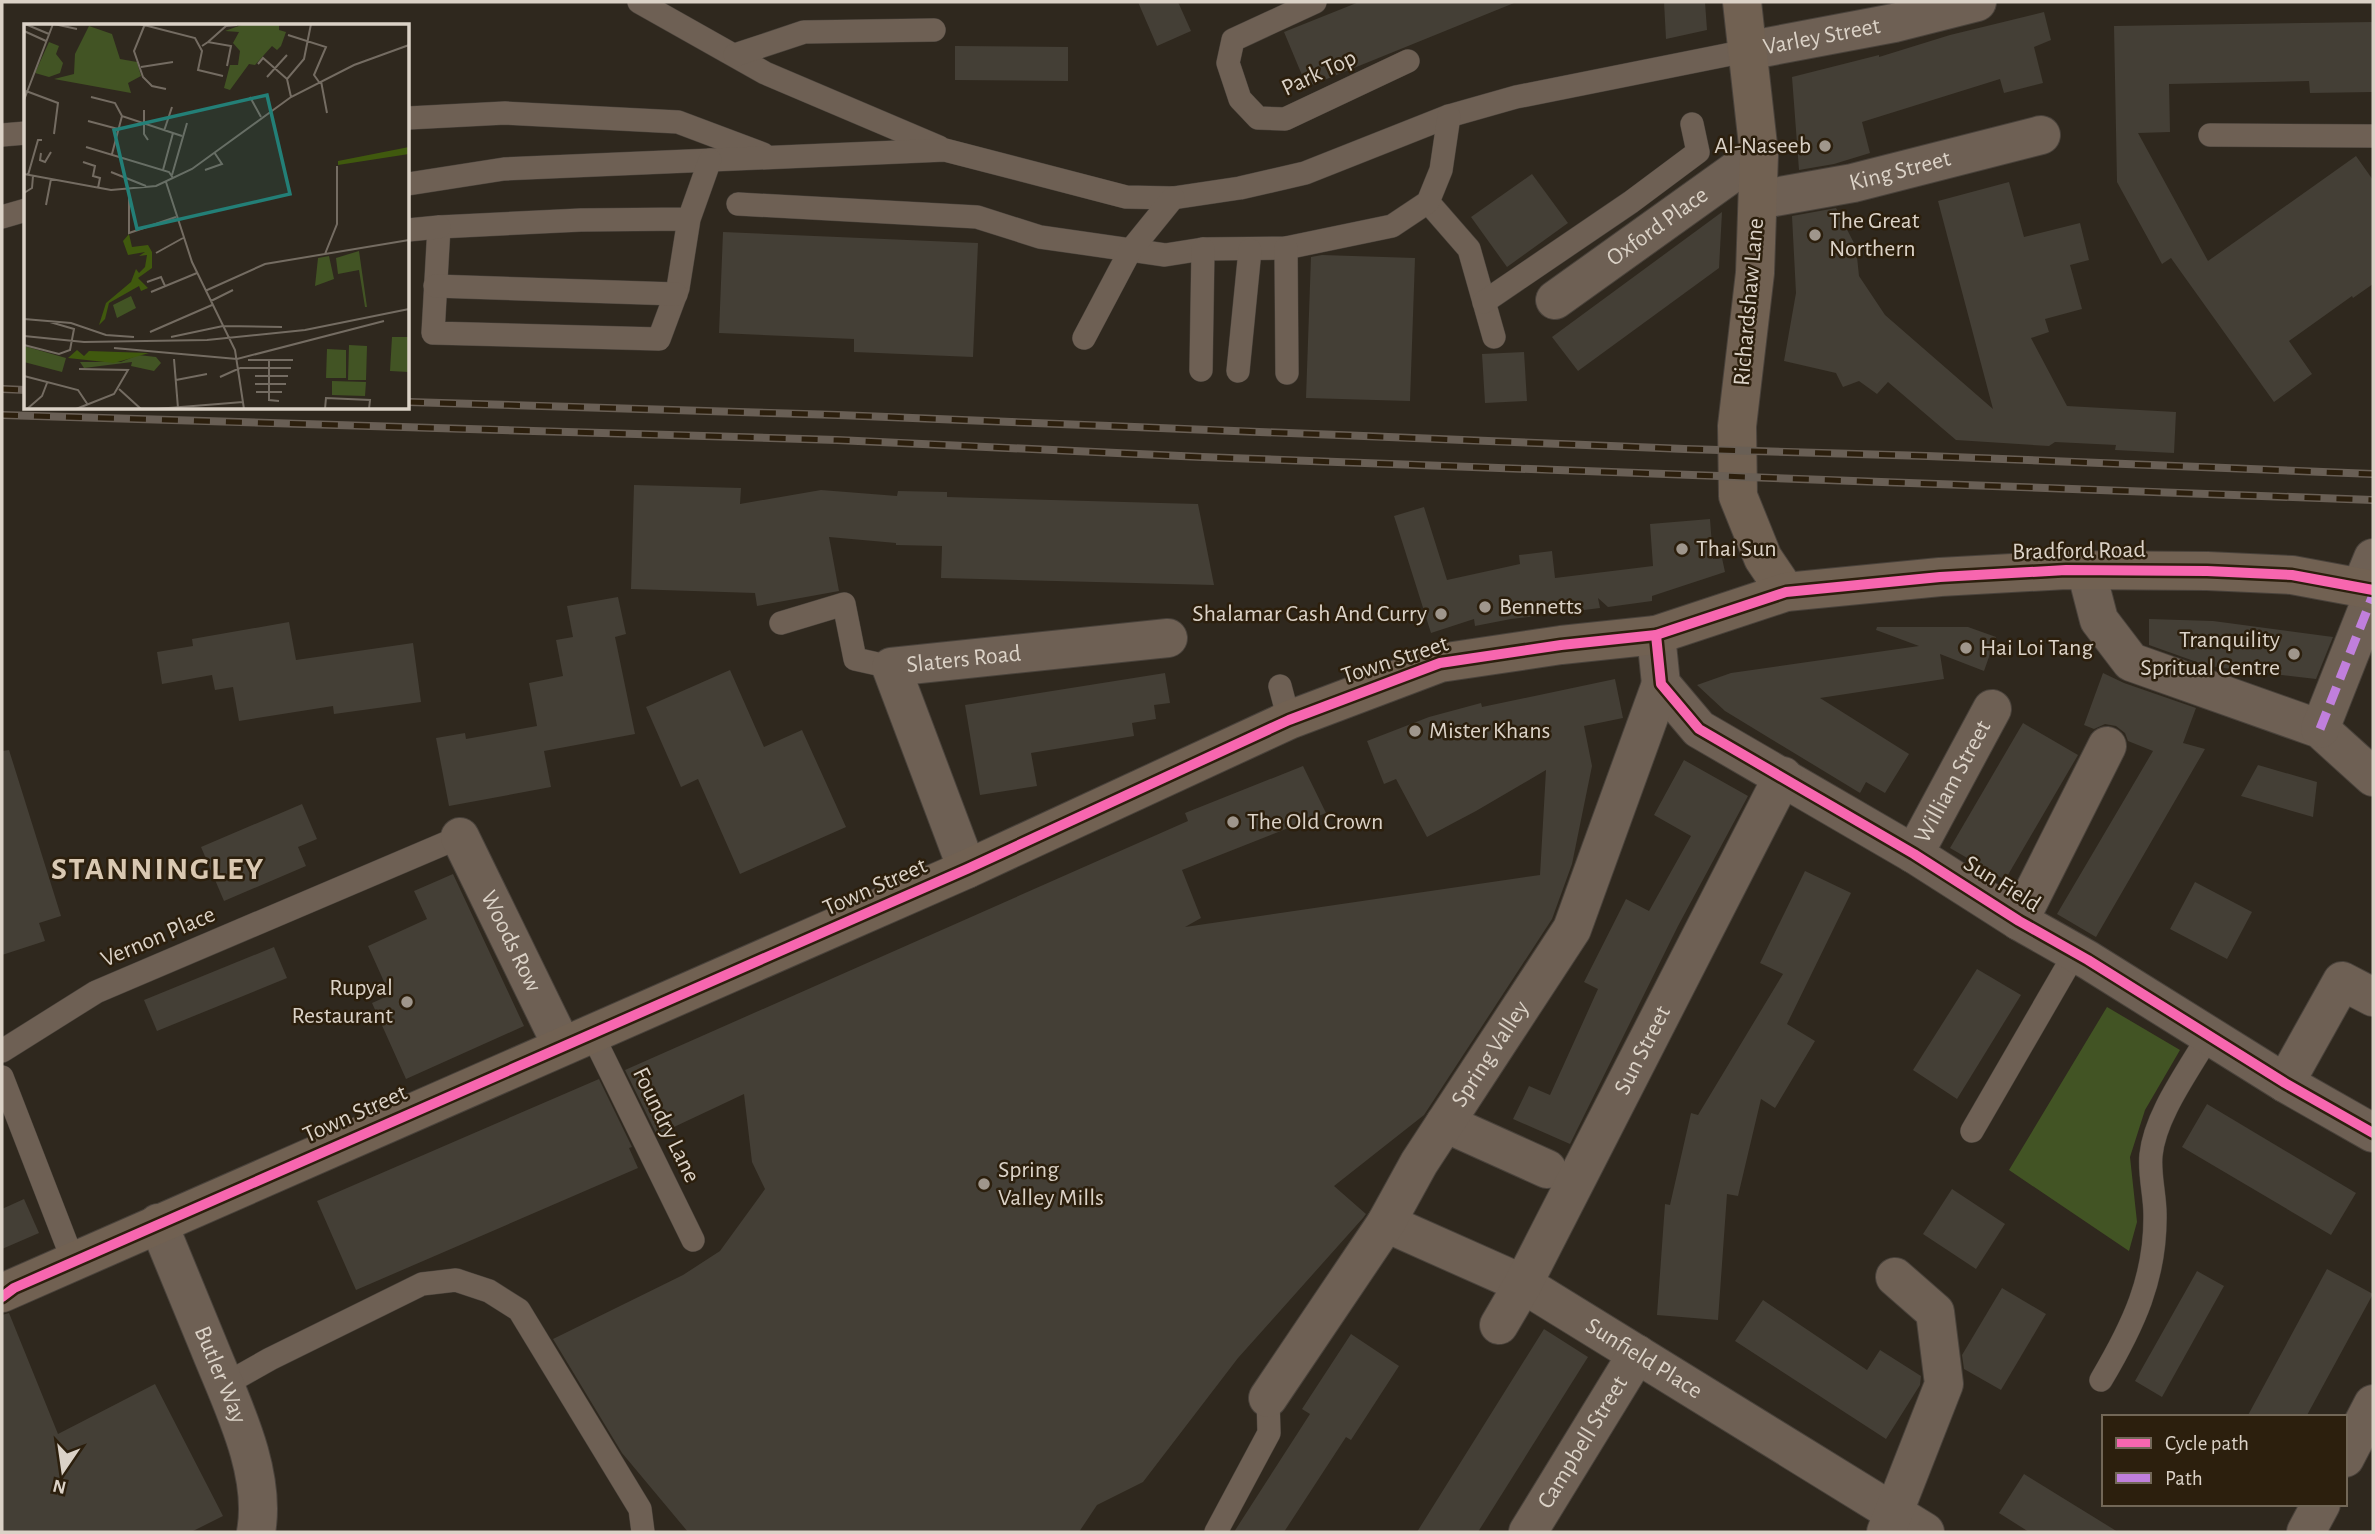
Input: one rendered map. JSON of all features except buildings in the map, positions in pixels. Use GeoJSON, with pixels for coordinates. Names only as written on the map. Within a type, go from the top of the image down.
{"type":"FeatureCollection","features":[{"type":"Feature","properties":{"kind":"main road","name":"Richardshaw Lane"},"geometry":{"type":"LineString","coordinates":[[1742,2],[1759,154],[1755,273],[1737,426],[1738,496],[1763,558],[1786,592]]}},
{"type":"Feature","properties":{"kind":"main road","name":"Bradford Road"},"geometry":{"type":"LineString","coordinates":[[1786,592],[1940,577],[2086,570],[2207,570],[2370,583]]}},
{"type":"Feature","properties":{"kind":"main road","name":"Town Street"},"geometry":{"type":"LineString","coordinates":[[2,1293],[967,869],[1284,703],[1440,663],[1562,645],[1656,635],[1786,592]]}},
{"type":"Feature","properties":{"kind":"street","name":"Varley Street"},"geometry":{"type":"LineString","coordinates":[[1746,51],[1893,13],[1977,2]]}},
{"type":"Feature","properties":{"kind":"street","name":"King Street"},"geometry":{"type":"LineString","coordinates":[[1758,200],[1853,183],[2041,135]]}},
{"type":"Feature","properties":{"kind":"street","name":"Oxford Place"},"geometry":{"type":"LineString","coordinates":[[1555,300],[1759,154]]}},
{"type":"Feature","properties":{"kind":"street"},"geometry":{"type":"LineString","coordinates":[[2086,570],[2099,620],[2131,662],[2319,729],[2373,777]]}},
{"type":"Feature","properties":{"kind":"street"},"geometry":{"type":"LineString","coordinates":[[2319,729],[2370,583]]}},
{"type":"Feature","properties":{"kind":"street"},"geometry":{"type":"LineString","coordinates":[[1656,635],[1661,684]]}},
{"type":"Feature","properties":{"kind":"street","name":"Slaters Road"},"geometry":{"type":"LineString","coordinates":[[967,869],[891,667],[1168,638]]}},
{"type":"Feature","properties":{"kind":"street","name":"Sun Field"},"geometry":{"type":"LineString","coordinates":[[1661,684],[1699,729],[1914,854],[2019,921],[2373,1133]]}},
{"type":"Feature","properties":{"kind":"street","name":"Spring Valley"},"geometry":{"type":"LineString","coordinates":[[1268,1398],[1385,1223],[1419,1163],[1572,929],[1661,684]]}},
{"type":"Feature","properties":{"kind":"street","name":"William Street"},"geometry":{"type":"LineString","coordinates":[[1914,854],[1992,709]]}},
{"type":"Feature","properties":{"kind":"street"},"geometry":{"type":"LineString","coordinates":[[2019,921],[2107,746]]}},
{"type":"Feature","properties":{"kind":"street","name":"Sun Street"},"geometry":{"type":"LineString","coordinates":[[1499,1325],[1523,1284],[1783,776]]}},
{"type":"Feature","properties":{"kind":"street","name":"Woods Row"},"geometry":{"type":"LineString","coordinates":[[460,837],[577,1040]]}},
{"type":"Feature","properties":{"kind":"street"},"geometry":{"type":"LineString","coordinates":[[2286,1083],[2342,981],[2373,997]]}},
{"type":"Feature","properties":{"kind":"street"},"geometry":{"type":"LineString","coordinates":[[1445,1123],[1547,1170]]}},
{"type":"Feature","properties":{"kind":"street","name":"Butler Way"},"geometry":{"type":"LineString","coordinates":[[158,1223],[240,1422],[255,1478],[258,1522],[256,1532]]}},
{"type":"Feature","properties":{"kind":"street","name":"Sunfield Place"},"geometry":{"type":"LineString","coordinates":[[1385,1223],[1523,1284],[1637,1354],[1890,1522],[1925,1532]]}},
{"type":"Feature","properties":{"kind":"street"},"geometry":{"type":"LineString","coordinates":[[1890,1522],[1944,1384],[1935,1312],[1895,1277]]}},
{"type":"Feature","properties":{"kind":"street","name":"Campbell Street"},"geometry":{"type":"LineString","coordinates":[[1528,1532],[1637,1354]]}},
{"type":"Feature","properties":{"kind":"street"},"geometry":{"type":"LineString","coordinates":[[2347,1454],[2373,1404]]}},
{"type":"Feature","properties":{"kind":"street"},"geometry":{"type":"LineString","coordinates":[[2306,1532],[2320,1506]]}},
{"type":"Feature","properties":{"kind":"lane"},"geometry":{"type":"LineString","coordinates":[[639,2],[765,73],[945,150],[1126,197],[1173,198],[1240,188],[1305,173],[1449,116],[1516,97],[1746,51]]}},
{"type":"Feature","properties":{"kind":"lane","name":"Park Top"},"geometry":{"type":"LineString","coordinates":[[1315,2],[1233,40],[1228,63],[1240,99],[1258,118],[1285,119],[1408,61]]}},
{"type":"Feature","properties":{"kind":"lane"},"geometry":{"type":"LineString","coordinates":[[735,55],[804,32],[934,30]]}},
{"type":"Feature","properties":{"kind":"lane"},"geometry":{"type":"LineString","coordinates":[[410,118],[505,113],[678,122],[772,158]]}},
{"type":"Feature","properties":{"kind":"lane"},"geometry":{"type":"LineString","coordinates":[[738,204],[977,217],[1040,236],[1165,255],[1203,249],[1286,248],[1392,226],[1428,202],[1441,170],[1449,116]]}},
{"type":"Feature","properties":{"kind":"lane"},"geometry":{"type":"LineString","coordinates":[[1484,302],[1631,202],[1698,152],[1692,124]]}},
{"type":"Feature","properties":{"kind":"lane"},"geometry":{"type":"LineString","coordinates":[[2,135],[24,133]]}},
{"type":"Feature","properties":{"kind":"lane"},"geometry":{"type":"LineString","coordinates":[[2210,135],[2373,136]]}},
{"type":"Feature","properties":{"kind":"lane"},"geometry":{"type":"LineString","coordinates":[[410,184],[504,169],[945,150]]}},
{"type":"Feature","properties":{"kind":"lane"},"geometry":{"type":"LineString","coordinates":[[439,227],[432,333],[659,339],[676,294],[689,219],[710,160]]}},
{"type":"Feature","properties":{"kind":"lane"},"geometry":{"type":"LineString","coordinates":[[1084,338],[1130,251],[1173,198]]}},
{"type":"Feature","properties":{"kind":"lane"},"geometry":{"type":"LineString","coordinates":[[1428,202],[1469,249],[1494,337]]}},
{"type":"Feature","properties":{"kind":"lane"},"geometry":{"type":"LineString","coordinates":[[2,217],[24,211]]}},
{"type":"Feature","properties":{"kind":"lane"},"geometry":{"type":"LineString","coordinates":[[410,230],[581,220],[689,219]]}},
{"type":"Feature","properties":{"kind":"lane"},"geometry":{"type":"LineString","coordinates":[[1286,248],[1287,373]]}},
{"type":"Feature","properties":{"kind":"lane"},"geometry":{"type":"LineString","coordinates":[[1202,370],[1203,249]]}},
{"type":"Feature","properties":{"kind":"lane"},"geometry":{"type":"LineString","coordinates":[[1238,371],[1250,250]]}},
{"type":"Feature","properties":{"kind":"lane"},"geometry":{"type":"LineString","coordinates":[[435,286],[676,294]]}},
{"type":"Feature","properties":{"kind":"lane"},"geometry":{"type":"LineString","coordinates":[[781,623],[844,604],[855,659],[891,667]]}},
{"type":"Feature","properties":{"kind":"lane","name":"Vernon Place"},"geometry":{"type":"LineString","coordinates":[[2,1051],[96,992],[460,837]]}},
{"type":"Feature","properties":{"kind":"lane"},"geometry":{"type":"LineString","coordinates":[[1972,1131],[2075,953]]}},
{"type":"Feature","properties":{"kind":"lane"},"geometry":{"type":"LineString","coordinates":[[2101,1380],[2128,1334],[2143,1295],[2154,1251],[2155,1214],[2150,1156],[2158,1123],[2209,1035]]}},
{"type":"Feature","properties":{"kind":"lane","name":"Foundry Lane"},"geometry":{"type":"LineString","coordinates":[[577,1040],[693,1240]]}},
{"type":"Feature","properties":{"kind":"lane"},"geometry":{"type":"LineString","coordinates":[[2,1077],[74,1263]]}},
{"type":"Feature","properties":{"kind":"lane"},"geometry":{"type":"LineString","coordinates":[[224,1385],[270,1359],[422,1284],[456,1280],[489,1291],[519,1310],[640,1509],[643,1532]]}},
{"type":"Feature","properties":{"kind":"lane"},"geometry":{"type":"LineString","coordinates":[[1216,1532],[1269,1433],[1268,1398]]}},
{"type":"Feature","properties":{"kind":"green space"},"geometry":{"type":"Polygon","coordinates":[[[2107,1007],[2180,1050],[2145,1110],[2130,1157],[2137,1222],[2129,1251],[2009,1170],[2107,1007]]]}},
{"type":"Feature","properties":{"kind":"railway"},"geometry":{"type":"LineString","coordinates":[[2,389],[24,390]]}},
{"type":"Feature","properties":{"kind":"railway"},"geometry":{"type":"LineString","coordinates":[[410,402],[838,415],[2373,474]]}},
{"type":"Feature","properties":{"kind":"railway"},"geometry":{"type":"LineString","coordinates":[[2,415],[837,440],[1202,457],[2373,500]]}},
{"type":"Feature","properties":{"kind":"marked path"},"geometry":{"type":"LineString","coordinates":[[2320,729],[2373,595]]}},
{"type":"Feature","properties":{"kind":"cycle path"},"geometry":{"type":"LineString","coordinates":[[2,1297],[14,1288],[967,869],[1289,720],[1440,663],[1561,645],[1656,635],[1786,592],[1940,577],[2066,570],[2207,571],[2292,575],[2373,590]]}},
{"type":"Feature","properties":{"kind":"cycle path"},"geometry":{"type":"LineString","coordinates":[[1656,635],[1661,684],[1699,729],[1914,854],[2285,1083],[2373,1133]]}},
{"type":"Feature","properties":{"kind":"place","name":"Al-Naseeb"},"geometry":{"type":"Point","coordinates":[1825,146]}},
{"type":"Feature","properties":{"kind":"place","name":"The Great Northern"},"geometry":{"type":"Point","coordinates":[1815,235]}},
{"type":"Feature","properties":{"kind":"place","name":"Thai Sun"},"geometry":{"type":"Point","coordinates":[1682,549]}},
{"type":"Feature","properties":{"kind":"place","name":"Bennetts"},"geometry":{"type":"Point","coordinates":[1485,607]}},
{"type":"Feature","properties":{"kind":"place","name":"Shalamar Cash And Curry"},"geometry":{"type":"Point","coordinates":[1441,614]}},
{"type":"Feature","properties":{"kind":"place","name":"Hai Loi Tang"},"geometry":{"type":"Point","coordinates":[1966,648]}},
{"type":"Feature","properties":{"kind":"place","name":"Tranquility Spritual Centre"},"geometry":{"type":"Point","coordinates":[2294,654]}},
{"type":"Feature","properties":{"kind":"place","name":"Mister Khans"},"geometry":{"type":"Point","coordinates":[1415,731]}},
{"type":"Feature","properties":{"kind":"place","name":"The Old Crown"},"geometry":{"type":"Point","coordinates":[1233,822]}},
{"type":"Feature","properties":{"kind":"place","name":"Rupyal Restaurant"},"geometry":{"type":"Point","coordinates":[407,1002]}},
{"type":"Feature","properties":{"kind":"place","name":"Spring Valley Mills"},"geometry":{"type":"Point","coordinates":[984,1184]}},
{"type":"Feature","properties":{"kind":"district","name":"STANNINGLEY"},"geometry":{"type":"Point","coordinates":[158,869]}}]}
